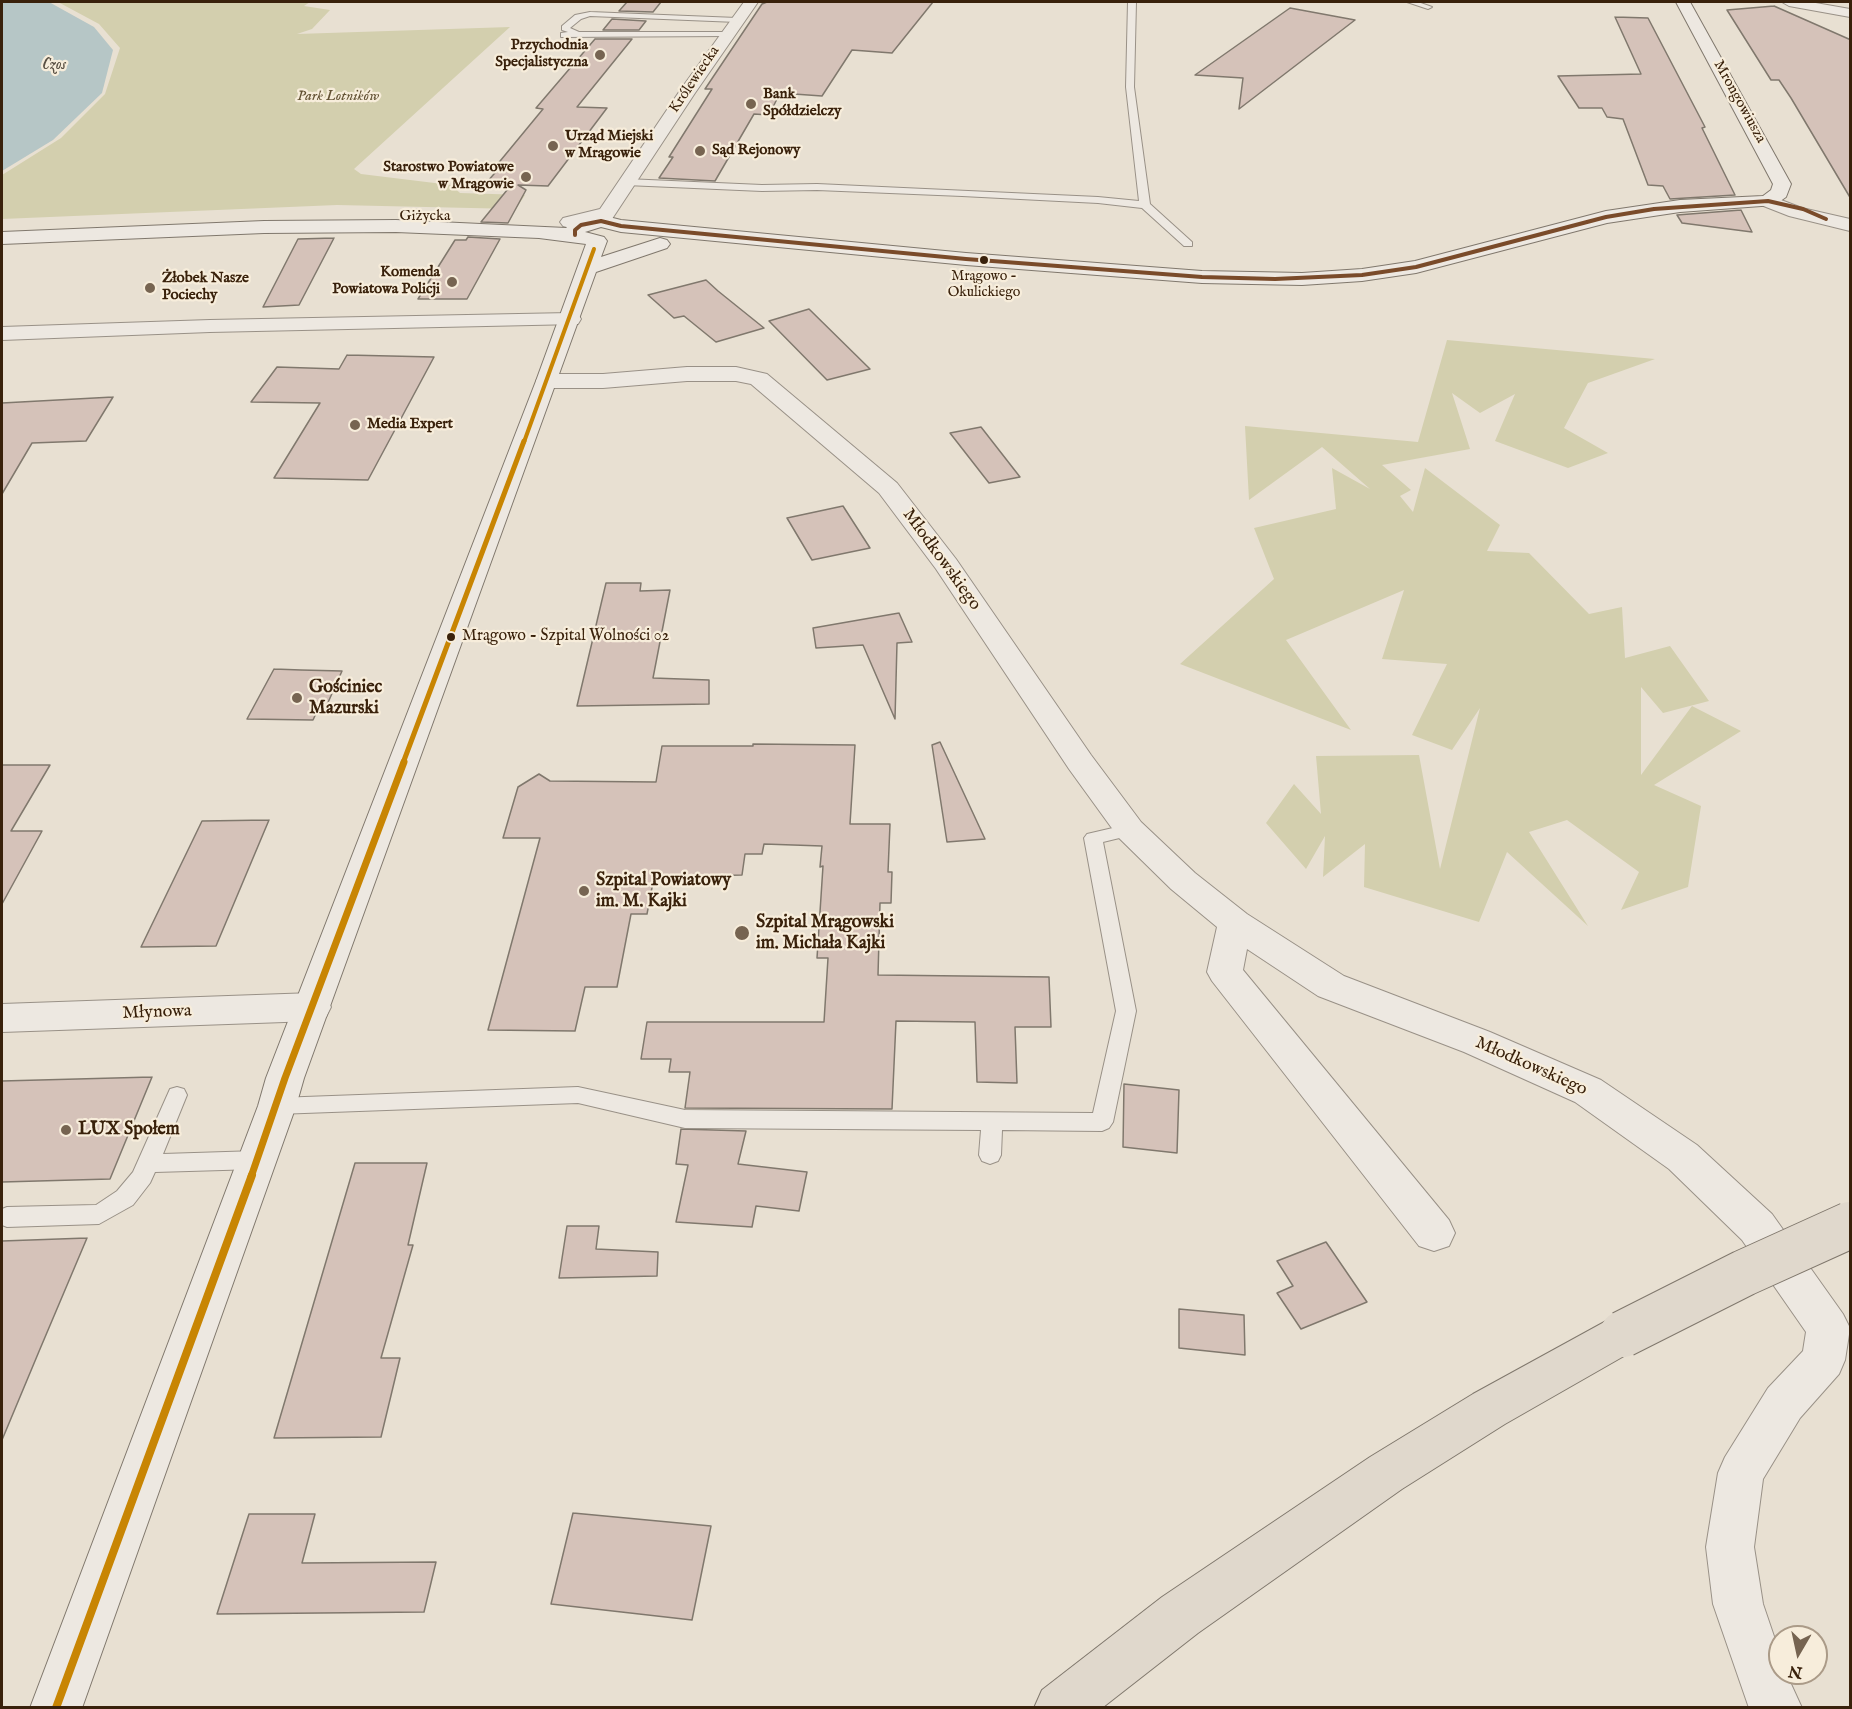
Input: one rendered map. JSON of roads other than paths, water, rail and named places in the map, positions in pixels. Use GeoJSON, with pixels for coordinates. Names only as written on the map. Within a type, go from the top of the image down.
{"type":"FeatureCollection","features":[{"type":"Feature","properties":{"kind":"main road"},"geometry":{"type":"LineString","coordinates":[[1060,1707],[1180,1615],[1386,1473],[1489,1409],[1623,1334],[1744,1274],[1851,1225]]}},
{"type":"Feature","properties":{"kind":"street","name":"Królewiecka"},"geometry":{"type":"LineString","coordinates":[[56,1707],[277,1106],[285,1078],[590,267],[596,227],[726,34],[751,2]]}},
{"type":"Feature","properties":{"kind":"street","name":"Mrongowiusza"},"geometry":{"type":"LineString","coordinates":[[1683,2],[1782,184],[1779,193],[1768,201]]}},
{"type":"Feature","properties":{"kind":"street"},"geometry":{"type":"LineString","coordinates":[[1789,2],[1851,13]]}},
{"type":"Feature","properties":{"kind":"street"},"geometry":{"type":"LineString","coordinates":[[596,227],[966,259],[1202,277],[1275,279],[1350,276],[1444,260],[1606,217],[1680,206],[1768,201],[1796,212],[1851,225]]}},
{"type":"Feature","properties":{"kind":"street","name":"Giżycka"},"geometry":{"type":"LineString","coordinates":[[2,238],[264,227],[596,227]]}},
{"type":"Feature","properties":{"kind":"street"},"geometry":{"type":"LineString","coordinates":[[596,227],[660,244],[966,259]]}},
{"type":"Feature","properties":{"kind":"street"},"geometry":{"type":"LineString","coordinates":[[590,267],[660,244]]}},
{"type":"Feature","properties":{"kind":"street"},"geometry":{"type":"LineString","coordinates":[[2,334],[210,326],[570,319]]}},
{"type":"Feature","properties":{"kind":"street","name":"Młodkowskiego"},"geometry":{"type":"LineString","coordinates":[[547,381],[603,381],[687,374],[736,374],[759,379],[888,488],[953,575],[1080,762],[1130,830],[1183,881],[1235,924],[1331,986],[1477,1042],[1588,1091],[1683,1157],[1757,1227],[1839,1327]]}},
{"type":"Feature","properties":{"kind":"street"},"geometry":{"type":"LineString","coordinates":[[1235,924],[1225,972],[1434,1233]]}},
{"type":"Feature","properties":{"kind":"street","name":"Młynowa"},"geometry":{"type":"LineString","coordinates":[[2,1018],[313,1007]]}},
{"type":"Feature","properties":{"kind":"street"},"geometry":{"type":"LineString","coordinates":[[1776,1707],[1765,1685],[1738,1604],[1730,1547],[1741,1473],[1784,1404],[1823,1360],[1839,1327]]}},
{"type":"Feature","properties":{"kind":"lane"},"geometry":{"type":"LineString","coordinates":[[1132,2],[1130,87],[1145,205]]}},
{"type":"Feature","properties":{"kind":"lane"},"geometry":{"type":"LineString","coordinates":[[1411,2],[1428,7]]}},
{"type":"Feature","properties":{"kind":"lane"},"geometry":{"type":"LineString","coordinates":[[574,33],[565,28],[578,17],[590,15],[737,20]]}},
{"type":"Feature","properties":{"kind":"lane"},"geometry":{"type":"LineString","coordinates":[[563,35],[574,33],[726,34]]}},
{"type":"Feature","properties":{"kind":"lane"},"geometry":{"type":"LineString","coordinates":[[626,182],[973,194],[1098,200],[1145,205],[1188,244]]}},
{"type":"Feature","properties":{"kind":"lane"},"geometry":{"type":"LineString","coordinates":[[277,1106],[578,1095],[685,1119],[1102,1122],[1126,1011],[1093,838],[1130,830]]}},
{"type":"Feature","properties":{"kind":"lane"},"geometry":{"type":"LineString","coordinates":[[8,1217],[99,1214],[125,1198],[142,1177],[177,1095]]}},
{"type":"Feature","properties":{"kind":"lane"},"geometry":{"type":"LineString","coordinates":[[990,1155],[992,1120]]}},
{"type":"Feature","properties":{"kind":"lane"},"geometry":{"type":"LineString","coordinates":[[148,1163],[257,1160]]}},
{"type":"Feature","properties":{"kind":"water","name":"Czos"},"geometry":{"type":"Polygon","coordinates":[[[2,2],[49,2],[94,27],[113,50],[102,93],[53,140],[2,171],[2,2]]]}},
{"type":"Feature","properties":{"kind":"place","name":"Przychodnia Specjalistyczna"},"geometry":{"type":"Point","coordinates":[600,55]}},
{"type":"Feature","properties":{"kind":"place","name":"Bank Spółdzielczy"},"geometry":{"type":"Point","coordinates":[751,104]}},
{"type":"Feature","properties":{"kind":"place","name":"Urząd Miejski w Mrągowie"},"geometry":{"type":"Point","coordinates":[553,146]}},
{"type":"Feature","properties":{"kind":"place","name":"Sąd Rejonowy"},"geometry":{"type":"Point","coordinates":[700,151]}},
{"type":"Feature","properties":{"kind":"place","name":"Starostwo Powiatowe w Mrągowie"},"geometry":{"type":"Point","coordinates":[526,177]}},
{"type":"Feature","properties":{"kind":"place","name":"Mrągowo - Okulickiego"},"geometry":{"type":"Point","coordinates":[984,260]}},
{"type":"Feature","properties":{"kind":"place","name":"Komenda Powiatowa Policji"},"geometry":{"type":"Point","coordinates":[452,282]}},
{"type":"Feature","properties":{"kind":"place","name":"Żłobek Nasze Pociechy"},"geometry":{"type":"Point","coordinates":[150,288]}},
{"type":"Feature","properties":{"kind":"place","name":"Media Expert"},"geometry":{"type":"Point","coordinates":[355,425]}},
{"type":"Feature","properties":{"kind":"place","name":"Mrągowo - Szpital Wolności 02"},"geometry":{"type":"Point","coordinates":[451,637]}},
{"type":"Feature","properties":{"kind":"place","name":"Gościniec Mazurski"},"geometry":{"type":"Point","coordinates":[297,698]}},
{"type":"Feature","properties":{"kind":"place","name":"Szpital Powiatowy im. M. Kajki"},"geometry":{"type":"Point","coordinates":[584,891]}},
{"type":"Feature","properties":{"kind":"place","name":"Szpital Mrągowski im. Michała Kajki"},"geometry":{"type":"Point","coordinates":[742,933]}},
{"type":"Feature","properties":{"kind":"place","name":"LUX Społem"},"geometry":{"type":"Point","coordinates":[66,1130]}},
{"type":"Feature","properties":{"kind":"park label","name":"Park Lotników"},"geometry":{"type":"Point","coordinates":[338,97]}}]}
